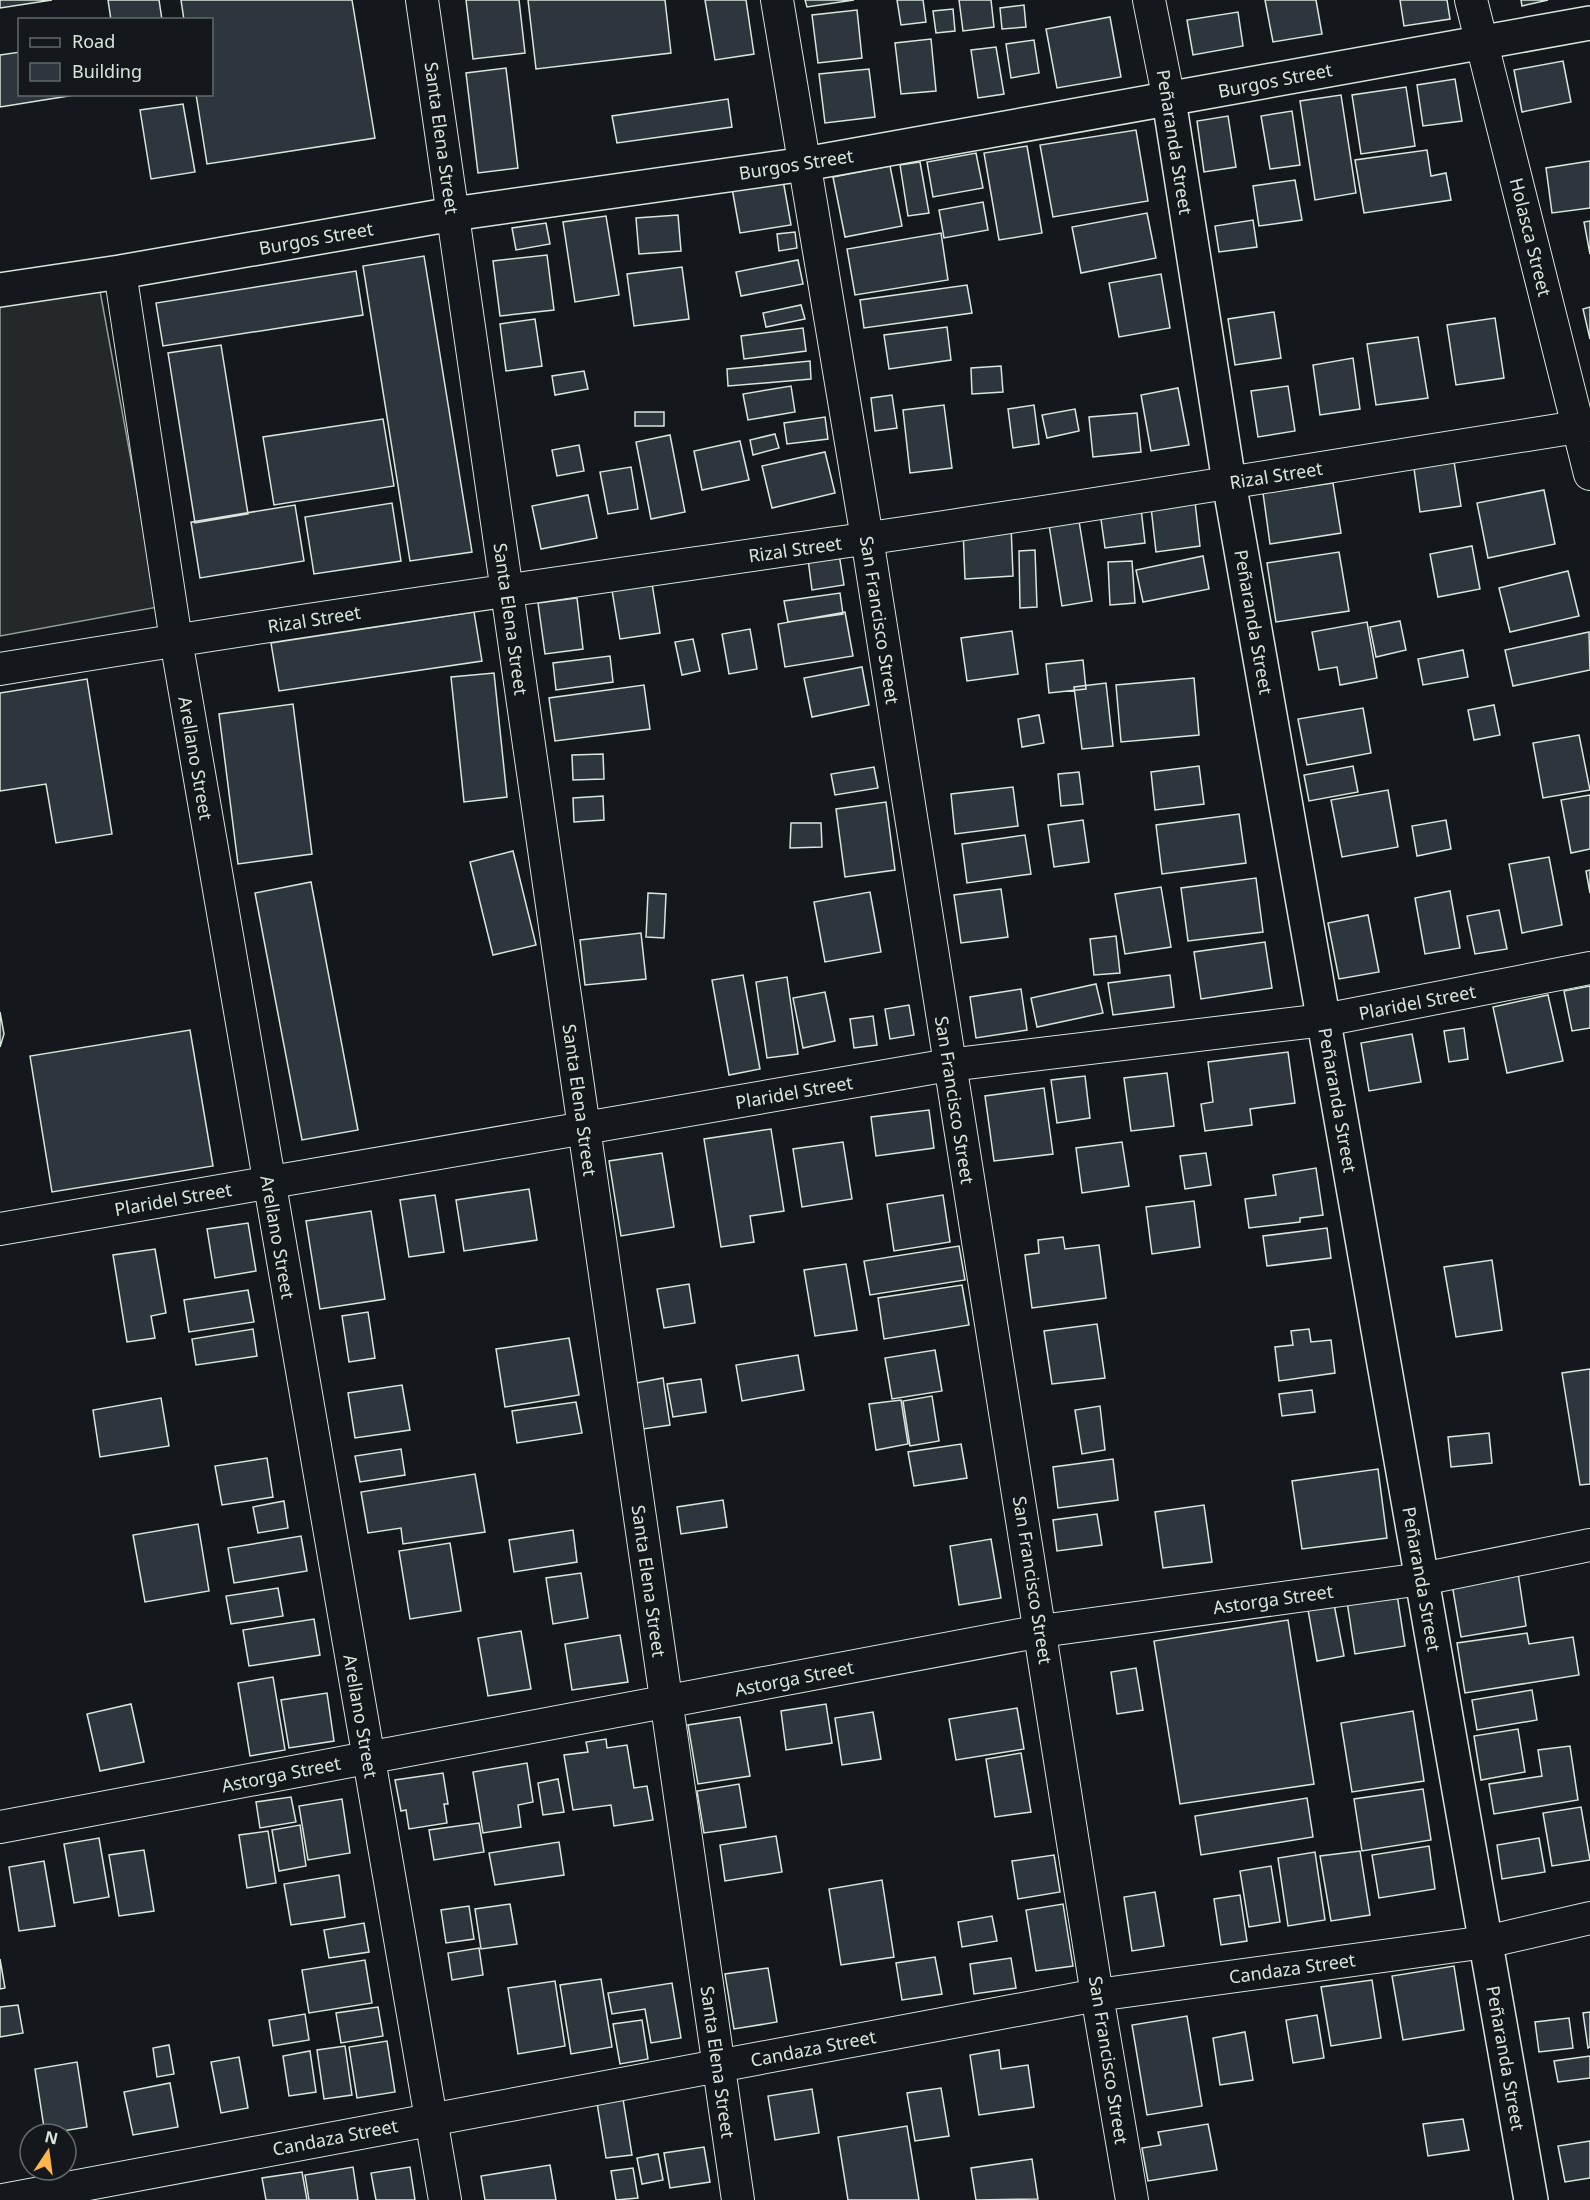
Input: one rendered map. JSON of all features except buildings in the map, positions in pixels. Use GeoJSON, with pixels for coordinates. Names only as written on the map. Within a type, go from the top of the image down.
{"type":"FeatureCollection","features":[{"type":"Feature","properties":{"kind":"street","name":"Santa Elena Street"},"geometry":{"type":"LineString","coordinates":[[422,0],[738,2200]]}},
{"type":"Feature","properties":{"kind":"street","name":"San Francisco Street"},"geometry":{"type":"LineString","coordinates":[[777,0],[867,538],[1097,1995],[1132,2200]]}},
{"type":"Feature","properties":{"kind":"street","name":"Peñaranda Street"},"geometry":{"type":"LineString","coordinates":[[1149,0],[1169,100],[1229,482],[1531,2200]]}},
{"type":"Feature","properties":{"kind":"street","name":"Holasca Street"},"geometry":{"type":"LineString","coordinates":[[1471,0],[1584,426],[1590,474]]}},
{"type":"Feature","properties":{"kind":"street","name":"Burgos Street"},"geometry":{"type":"LineString","coordinates":[[0,290],[120,272],[453,214],[805,164],[1590,23]]}},
{"type":"Feature","properties":{"kind":"street","name":"Arellano Street"},"geometry":{"type":"LineString","coordinates":[[120,272],[176,640],[445,2200]]}},
{"type":"Feature","properties":{"kind":"street","name":"Rizal Street"},"geometry":{"type":"LineString","coordinates":[[0,669],[176,640],[867,538],[1584,426]]}},
{"type":"Feature","properties":{"kind":"street","name":"Plaridel Street"},"geometry":{"type":"LineString","coordinates":[[0,1229],[949,1065],[1324,1020],[1590,968]]}},
{"type":"Feature","properties":{"kind":"street","name":"Astorga Street"},"geometry":{"type":"LineString","coordinates":[[0,1827],[1041,1631],[1422,1579],[1590,1545]]}},
{"type":"Feature","properties":{"kind":"street","name":"Candaza Street"},"geometry":{"type":"LineString","coordinates":[[3,2200],[1097,1995],[1486,1942],[1590,1918]]}},
{"type":"Feature","properties":{"kind":"shaded area"},"geometry":{"type":"Polygon","coordinates":[[[100,291],[158,607],[0,636],[0,305],[100,291]]]}}]}
